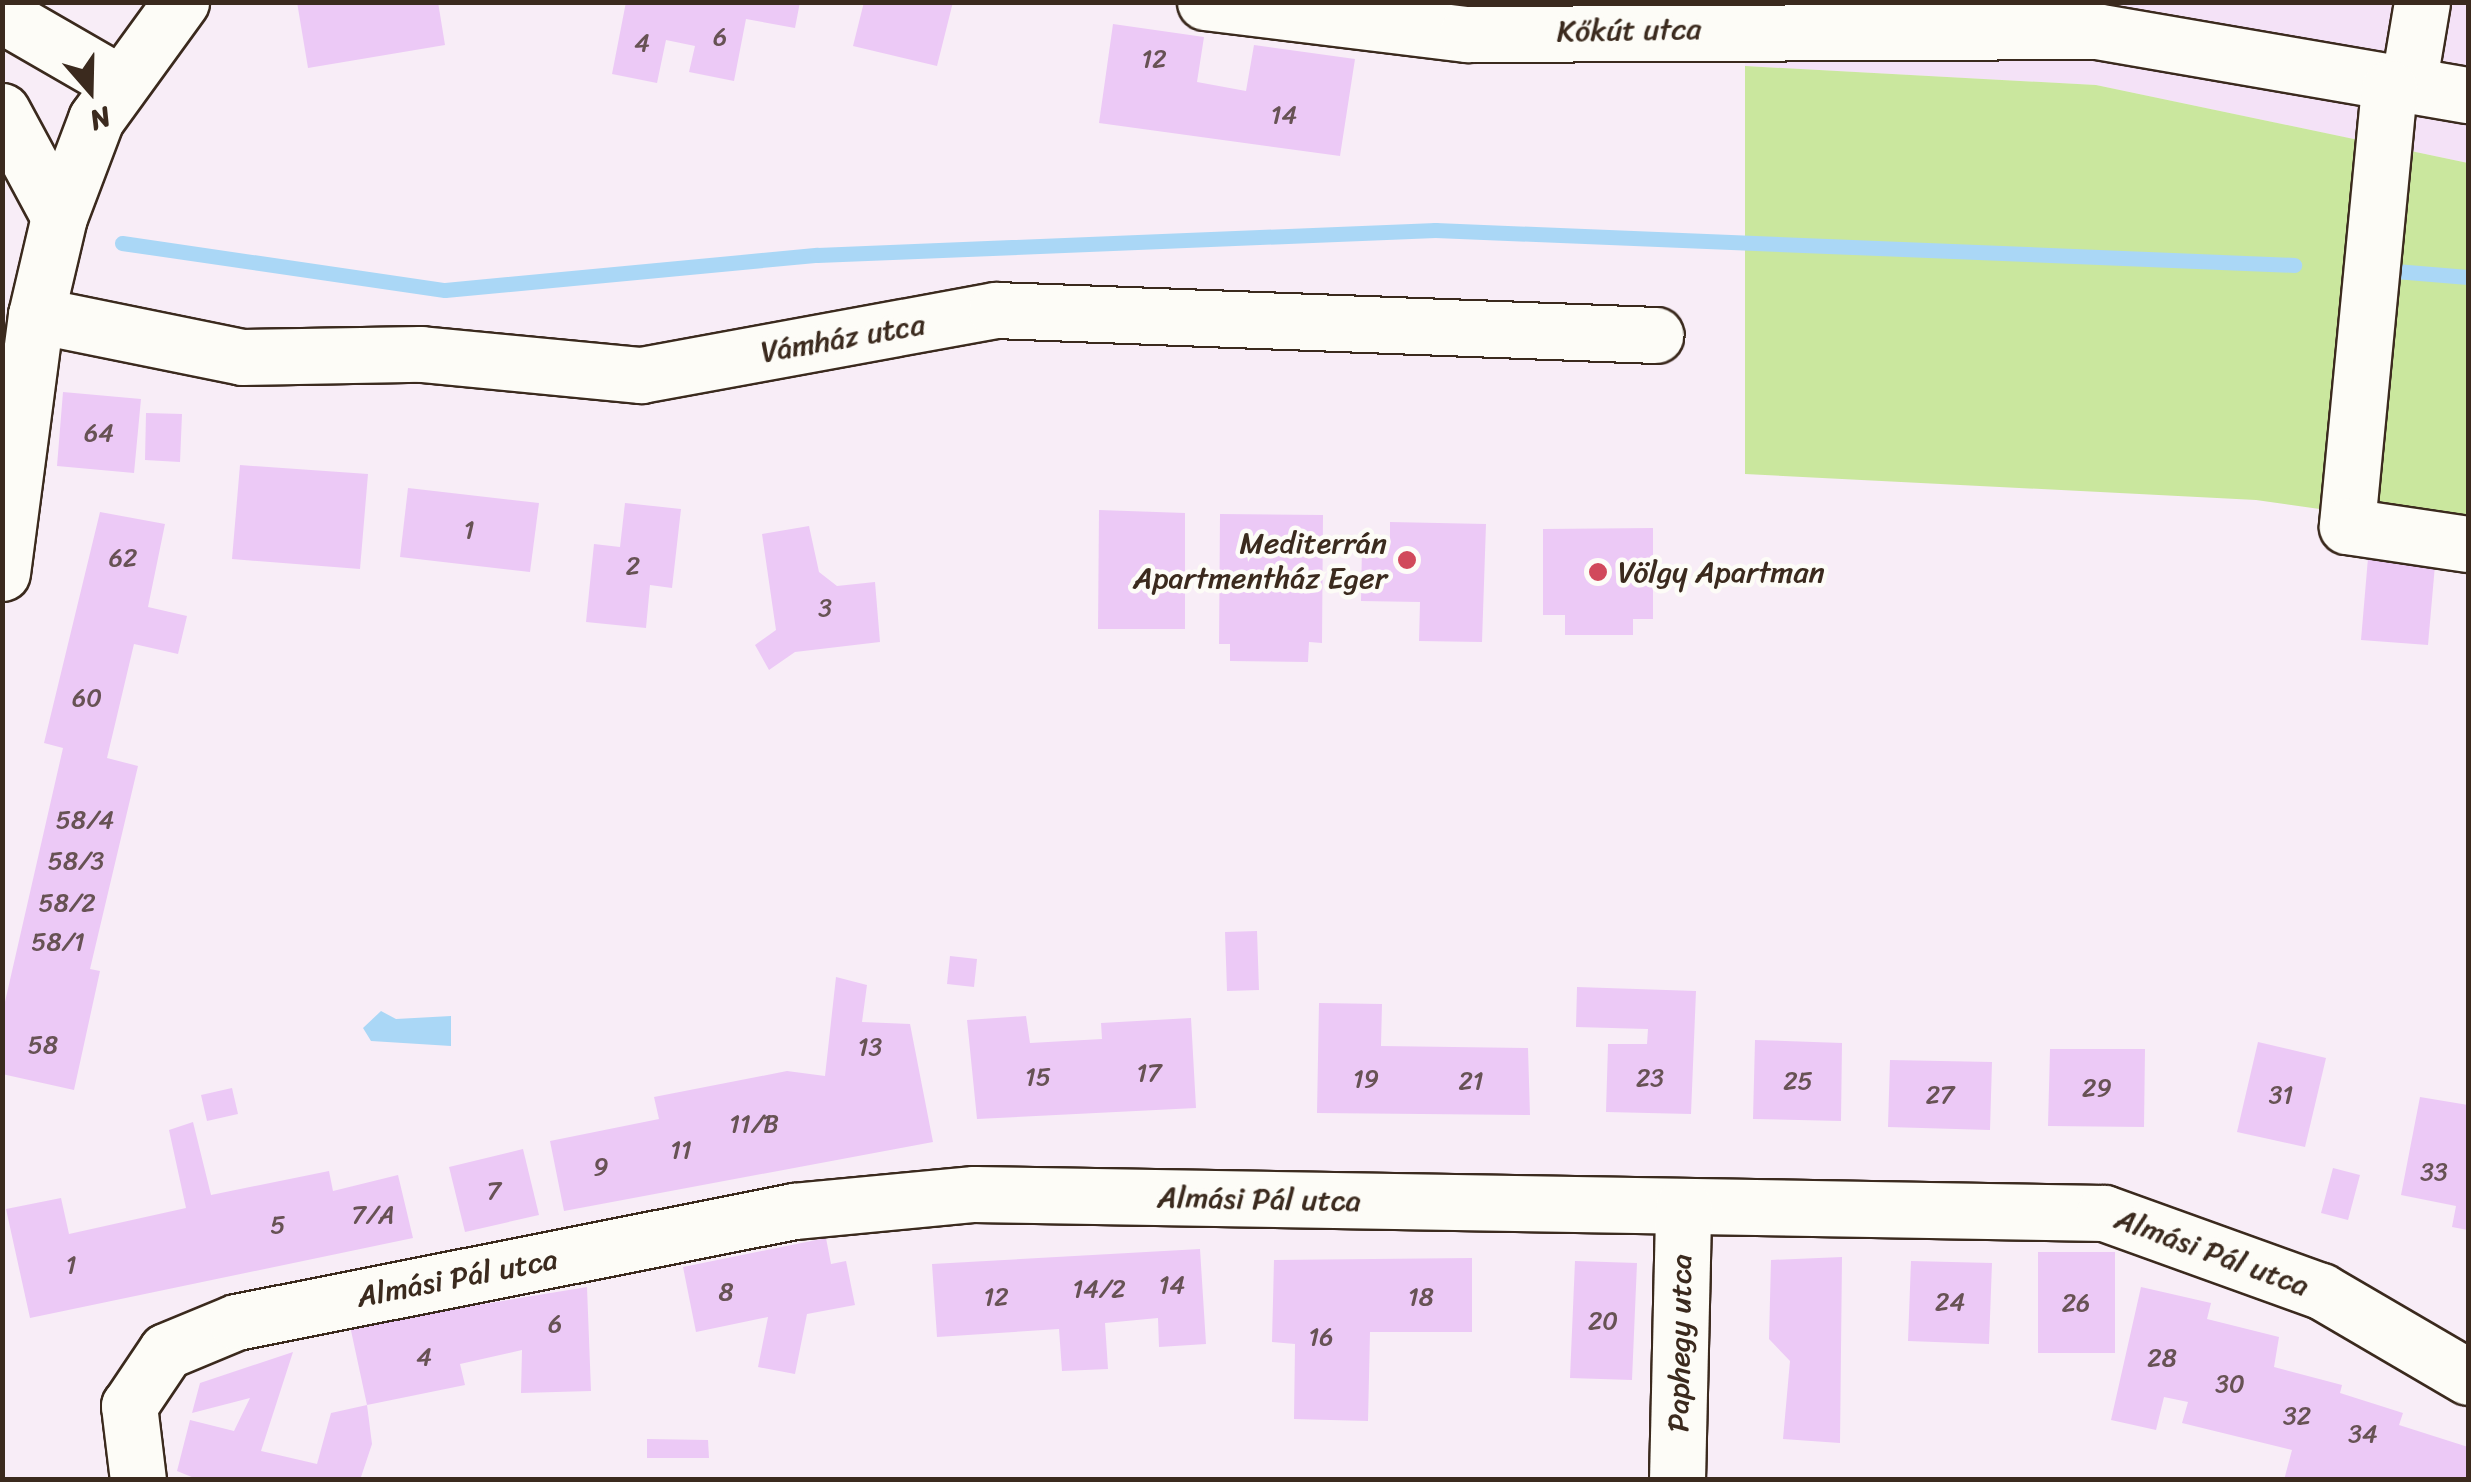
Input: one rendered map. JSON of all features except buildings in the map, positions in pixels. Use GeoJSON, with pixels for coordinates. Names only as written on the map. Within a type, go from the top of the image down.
{"type":"FeatureCollection","features":[{"type":"Feature","properties":{"kind":"street"},"geometry":{"type":"LineString","coordinates":[[2,574],[36,315],[59,217],[107,100],[182,2]]}},
{"type":"Feature","properties":{"kind":"street","name":"Kőkút utca"},"geometry":{"type":"LineString","coordinates":[[1205,2],[1468,34],[2096,31],[2398,87],[2468,96]]}},
{"type":"Feature","properties":{"kind":"street"},"geometry":{"type":"LineString","coordinates":[[2422,2],[2398,87],[2372,269],[2347,526],[2468,544]]}},
{"type":"Feature","properties":{"kind":"street"},"geometry":{"type":"LineString","coordinates":[[2,16],[107,100]]}},
{"type":"Feature","properties":{"kind":"street"},"geometry":{"type":"LineString","coordinates":[[2,95],[30,123],[107,100]]}},
{"type":"Feature","properties":{"kind":"street"},"geometry":{"type":"LineString","coordinates":[[2,111],[59,217]]}},
{"type":"Feature","properties":{"kind":"street","name":"Vámház utca"},"geometry":{"type":"LineString","coordinates":[[36,315],[242,357],[420,354],[640,375],[996,310],[1656,335]]}},
{"type":"Feature","properties":{"kind":"street","name":"Almási Pál utca"},"geometry":{"type":"LineString","coordinates":[[137,1477],[129,1406],[166,1351],[236,1322],[794,1211],[974,1194],[2104,1213],[2321,1290],[2468,1376]]}},
{"type":"Feature","properties":{"kind":"street","name":"Paphegy utca"},"geometry":{"type":"LineString","coordinates":[[1678,1480],[1684,1206]]}},
{"type":"Feature","properties":{"kind":"shaded area"},"geometry":{"type":"Polygon","coordinates":[[[1745,3],[2468,3],[2468,163],[2096,85],[1745,66],[1745,3]]]}},
{"type":"Feature","properties":{"kind":"green space"},"geometry":{"type":"Polygon","coordinates":[[[1745,66],[2096,85],[2468,163],[2468,530],[2256,500],[1745,474],[1745,66]]]}},
{"type":"Feature","properties":{"kind":"water"},"geometry":{"type":"Polygon","coordinates":[[[381,1011],[396,1019],[451,1016],[451,1046],[371,1041],[363,1028],[381,1011]]]}},
{"type":"Feature","properties":{"kind":"waterway"},"geometry":{"type":"LineString","coordinates":[[122,243],[445,290],[817,255],[1435,230],[2294,265]]}},
{"type":"Feature","properties":{"kind":"waterway"},"geometry":{"type":"LineString","coordinates":[[2383,270],[2468,277]]}},
{"type":"Feature","properties":{"kind":"place","name":"Mediterrán Apartmentház Eger"},"geometry":{"type":"Point","coordinates":[1407,560]}},
{"type":"Feature","properties":{"kind":"place","name":"Völgy Apartman"},"geometry":{"type":"Point","coordinates":[1598,572]}}]}
